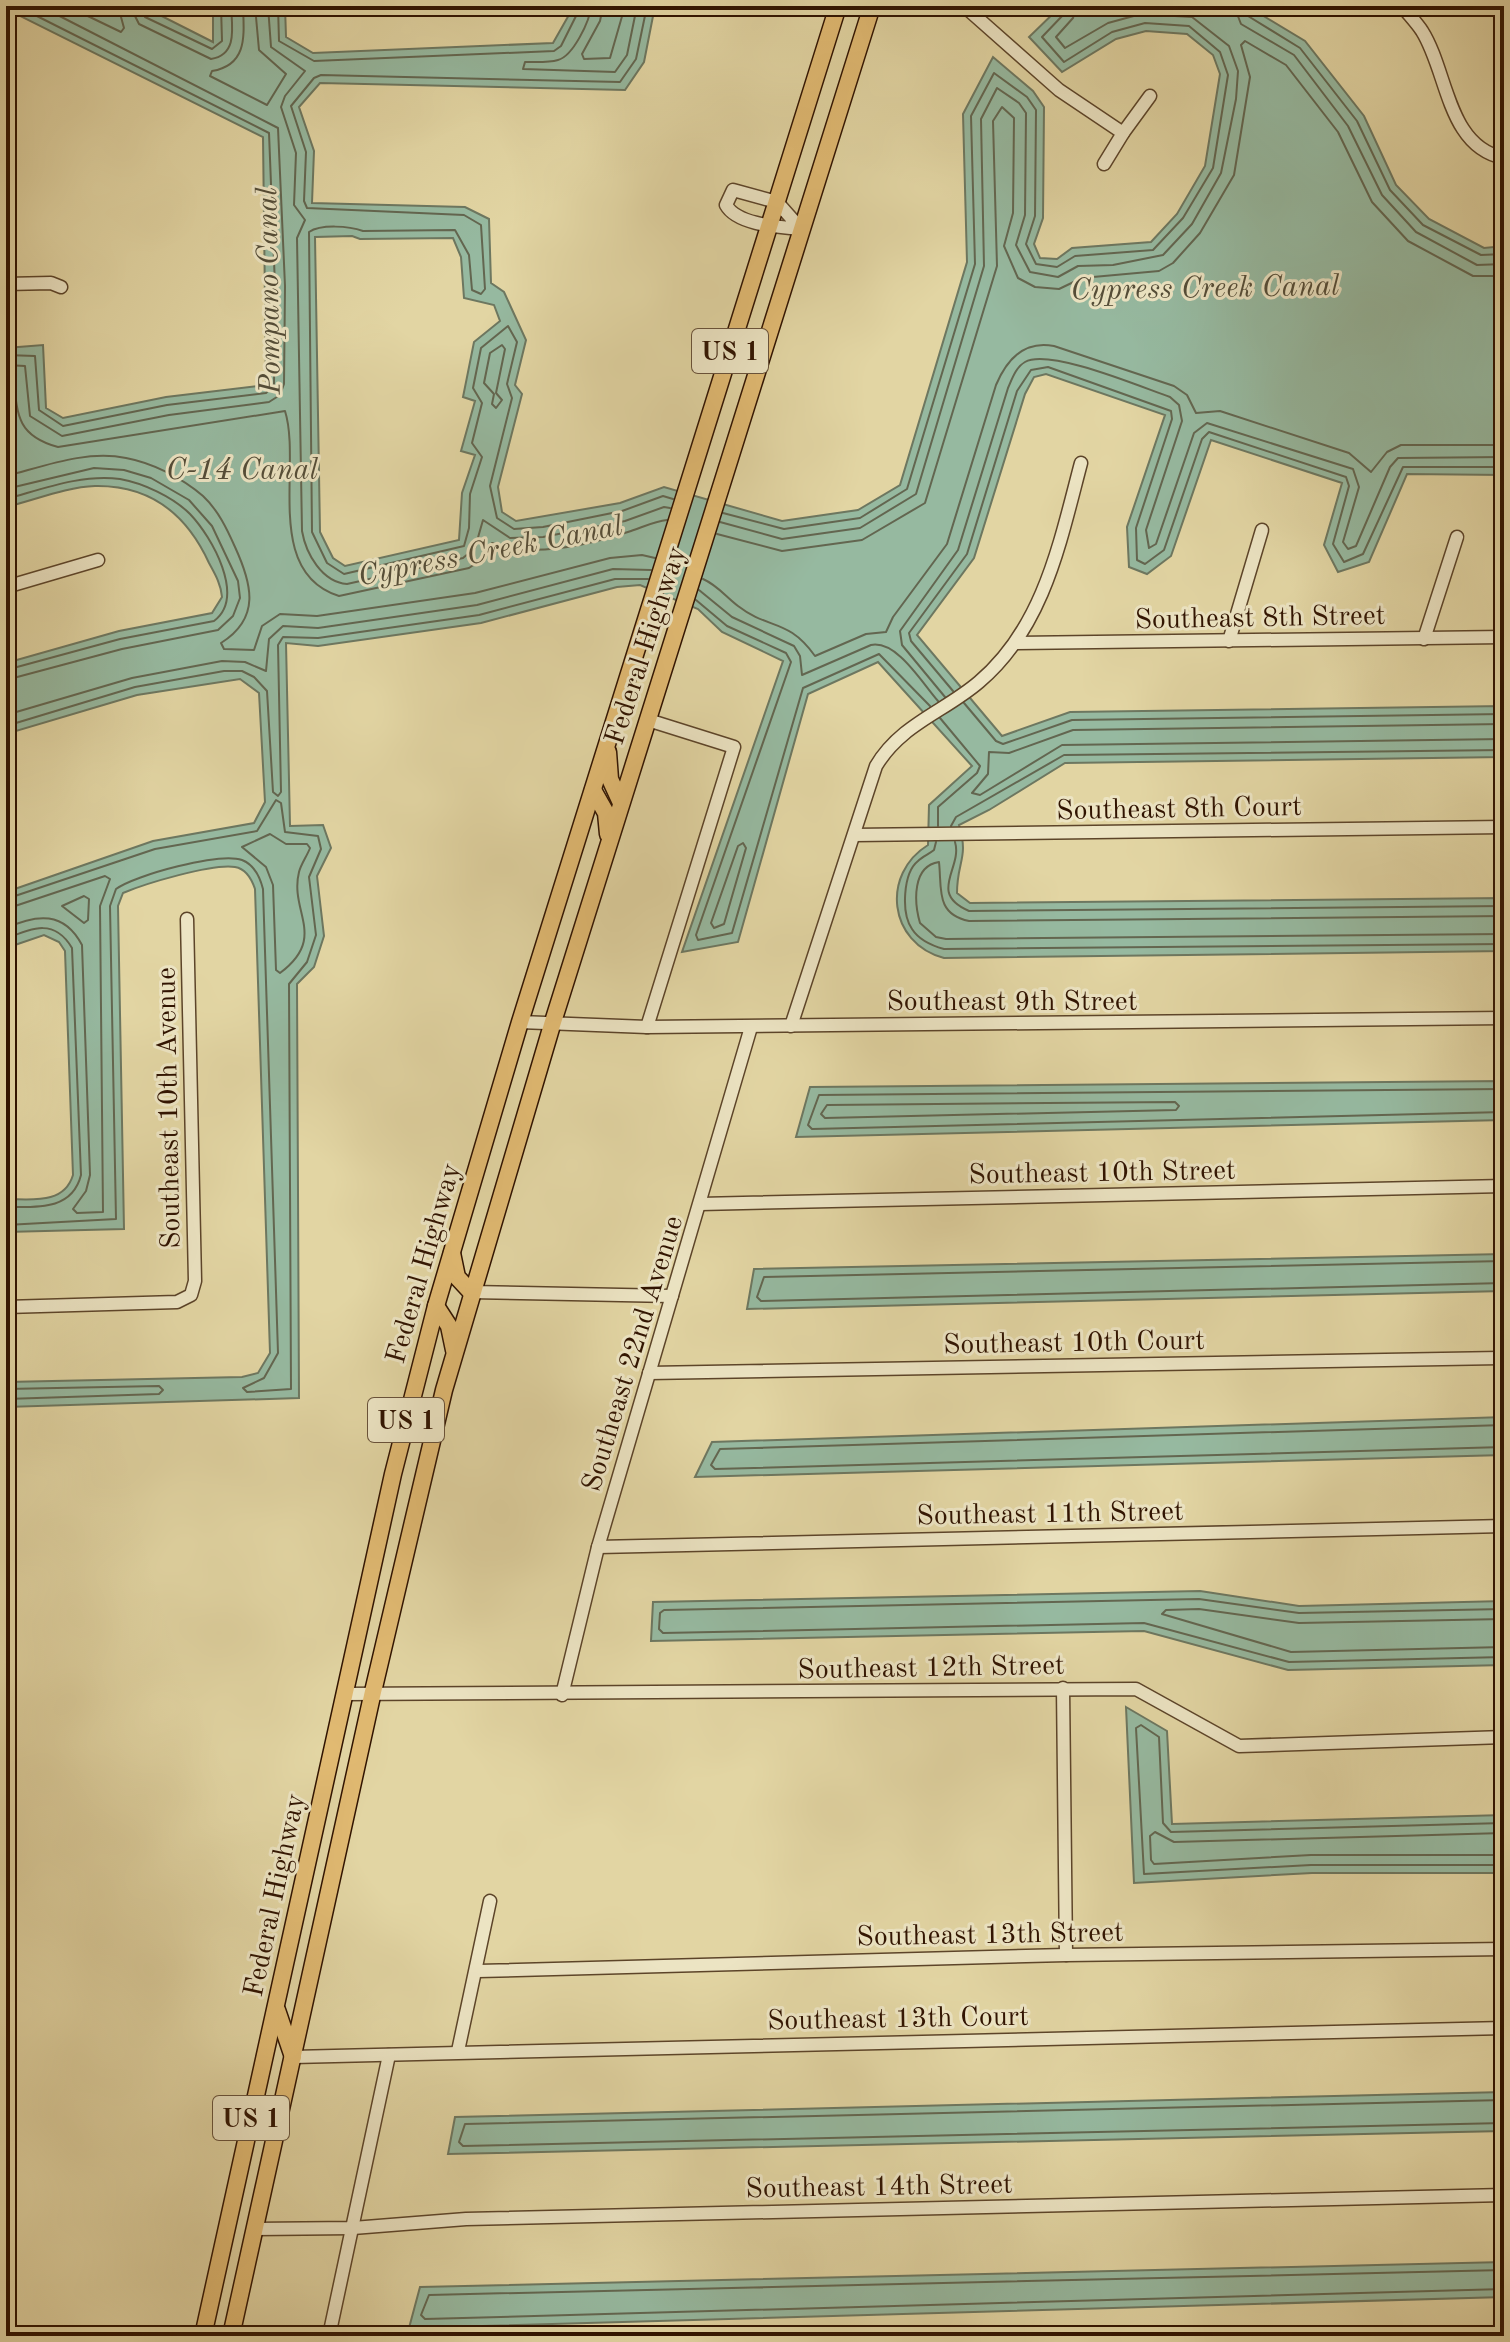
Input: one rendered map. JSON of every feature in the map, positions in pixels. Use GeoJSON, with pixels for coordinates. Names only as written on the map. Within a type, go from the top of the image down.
{"type":"FeatureCollection","features":[{"type":"Feature","properties":{"kind":"main road","name":"Federal Highway"},"geometry":{"type":"LineString","coordinates":[[203,2336],[403,1430],[436,1306],[520,1022],[838,6]]}},
{"type":"Feature","properties":{"kind":"main road","name":"Federal Highway"},"geometry":{"type":"LineString","coordinates":[[231,2336],[372,1696],[454,1352],[552,1025],[872,6]]}},
{"type":"Feature","properties":{"kind":"main road"},"geometry":{"type":"LineString","coordinates":[[608,743],[610,779],[621,803]]}},
{"type":"Feature","properties":{"kind":"main road"},"geometry":{"type":"LineString","coordinates":[[593,790],[606,813],[609,843]]}},
{"type":"Feature","properties":{"kind":"main road"},"geometry":{"type":"LineString","coordinates":[[451,1252],[457,1277],[471,1292]]}},
{"type":"Feature","properties":{"kind":"main road"},"geometry":{"type":"LineString","coordinates":[[436,1306],[449,1326],[454,1352]]}},
{"type":"Feature","properties":{"kind":"main road"},"geometry":{"type":"LineString","coordinates":[[276,2004],[293,2057]]}},
{"type":"Feature","properties":{"kind":"main road"},"geometry":{"type":"LineString","coordinates":[[267,2046],[277,2068],[283,2100]]}},
{"type":"Feature","properties":{"kind":"street"},"geometry":{"type":"LineString","coordinates":[[964,6],[1059,90],[1123,133]]}},
{"type":"Feature","properties":{"kind":"street"},"geometry":{"type":"LineString","coordinates":[[1402,6],[1423,32],[1461,126],[1476,147],[1504,158]]}},
{"type":"Feature","properties":{"kind":"street"},"geometry":{"type":"LineString","coordinates":[[1104,164],[1150,96]]}},
{"type":"Feature","properties":{"kind":"street"},"geometry":{"type":"LineString","coordinates":[[733,190],[740,190],[777,202],[801,229],[770,226],[732,213],[726,200],[733,190]]}},
{"type":"Feature","properties":{"kind":"street"},"geometry":{"type":"LineString","coordinates":[[6,284],[61,287]]}},
{"type":"Feature","properties":{"kind":"street"},"geometry":{"type":"LineString","coordinates":[[791,1026],[876,766],[886,749],[918,720],[976,685],[1017,643],[1045,589],[1081,463]]}},
{"type":"Feature","properties":{"kind":"street"},"geometry":{"type":"LineString","coordinates":[[1229,641],[1262,530]]}},
{"type":"Feature","properties":{"kind":"street"},"geometry":{"type":"LineString","coordinates":[[1424,639],[1457,537]]}},
{"type":"Feature","properties":{"kind":"street"},"geometry":{"type":"LineString","coordinates":[[6,587],[98,560]]}},
{"type":"Feature","properties":{"kind":"street","name":"Southeast 8th Street"},"geometry":{"type":"LineString","coordinates":[[1017,643],[1504,637]]}},
{"type":"Feature","properties":{"kind":"street"},"geometry":{"type":"LineString","coordinates":[[647,1027],[734,747],[648,720]]}},
{"type":"Feature","properties":{"kind":"street","name":"Southeast 8th Court"},"geometry":{"type":"LineString","coordinates":[[854,835],[1504,827]]}},
{"type":"Feature","properties":{"kind":"street","name":"Southeast 10th Avenue"},"geometry":{"type":"LineString","coordinates":[[6,1307],[177,1302],[191,1295],[195,1281],[187,919]]}},
{"type":"Feature","properties":{"kind":"street","name":"Southeast 9th Street"},"geometry":{"type":"LineString","coordinates":[[520,1022],[751,1027],[1504,1018]]}},
{"type":"Feature","properties":{"kind":"street","name":"Southeast 22nd Avenue"},"geometry":{"type":"LineString","coordinates":[[562,1695],[598,1547],[751,1027]]}},
{"type":"Feature","properties":{"kind":"street","name":"Southeast 10th Street"},"geometry":{"type":"LineString","coordinates":[[700,1204],[1504,1186]]}},
{"type":"Feature","properties":{"kind":"street"},"geometry":{"type":"LineString","coordinates":[[471,1292],[672,1296]]}},
{"type":"Feature","properties":{"kind":"street","name":"Southeast 10th Court"},"geometry":{"type":"LineString","coordinates":[[649,1373],[1500,1358]]}},
{"type":"Feature","properties":{"kind":"street","name":"Southeast 11th Street"},"geometry":{"type":"LineString","coordinates":[[598,1547],[1504,1526]]}},
{"type":"Feature","properties":{"kind":"street"},"geometry":{"type":"LineString","coordinates":[[1063,1688],[1066,1955]]}},
{"type":"Feature","properties":{"kind":"street","name":"Southeast 12th Street"},"geometry":{"type":"LineString","coordinates":[[344,1694],[1136,1689],[1239,1746],[1504,1737]]}},
{"type":"Feature","properties":{"kind":"street"},"geometry":{"type":"LineString","coordinates":[[458,2051],[478,1971],[490,1901]]}},
{"type":"Feature","properties":{"kind":"street","name":"Southeast 13th Street"},"geometry":{"type":"LineString","coordinates":[[478,1971],[1066,1955],[1504,1949]]}},
{"type":"Feature","properties":{"kind":"street","name":"Southeast 13th Court"},"geometry":{"type":"LineString","coordinates":[[293,2057],[1504,2028]]}},
{"type":"Feature","properties":{"kind":"street"},"geometry":{"type":"LineString","coordinates":[[329,2336],[389,2055]]}},
{"type":"Feature","properties":{"kind":"street","name":"Southeast 14th Street"},"geometry":{"type":"LineString","coordinates":[[255,2229],[353,2228],[466,2219],[1504,2195]]}},
{"type":"Feature","properties":{"kind":"water"},"geometry":{"type":"Polygon","coordinates":[[[6,6],[142,6],[213,42],[213,6],[285,6],[286,37],[313,53],[553,43],[574,6],[655,6],[644,62],[625,90],[320,83],[299,107],[314,151],[312,203],[465,207],[489,219],[491,283],[504,292],[526,340],[515,385],[522,394],[498,487],[502,512],[516,521],[620,503],[664,487],[782,521],[858,510],[900,485],[967,262],[963,114],[993,57],[1033,91],[1044,107],[1043,218],[1034,244],[1040,258],[1057,259],[1072,248],[1151,242],[1177,214],[1205,166],[1220,74],[1213,55],[1187,34],[1146,31],[1116,39],[1062,72],[1029,37],[1061,6],[1247,6],[1305,41],[1364,116],[1396,185],[1429,219],[1484,248],[1504,246],[1504,475],[1407,474],[1369,562],[1338,572],[1324,545],[1342,483],[1211,440],[1171,556],[1147,574],[1129,567],[1127,527],[1165,415],[1046,374],[1034,377],[1025,394],[974,558],[917,635],[1002,736],[1070,712],[1504,706],[1504,757],[1065,763],[959,825],[963,853],[957,893],[970,903],[1504,898],[1504,951],[944,958],[925,950],[911,938],[902,923],[897,907],[898,890],[903,873],[913,858],[928,845],[929,805],[972,766],[878,662],[808,694],[738,942],[682,952],[783,661],[722,632],[698,609],[640,585],[617,587],[481,623],[318,646],[286,643],[290,826],[323,825],[331,848],[317,876],[324,936],[314,967],[297,984],[299,1398],[6,1407],[6,1382],[242,1377],[258,1373],[270,1353],[255,889],[248,875],[239,868],[211,868],[146,885],[123,893],[118,906],[124,1229],[6,1232],[6,1199],[54,1196],[69,1185],[73,1175],[65,951],[59,942],[44,935],[6,948],[6,892],[153,841],[254,823],[265,802],[259,693],[240,679],[137,695],[6,734],[6,663],[119,631],[212,613],[222,597],[215,575],[190,531],[178,517],[150,497],[115,487],[95,486],[62,491],[6,507],[6,348],[43,345],[46,408],[63,418],[166,397],[266,385],[263,137],[6,9],[6,6]],[[352,236],[315,237],[320,532],[333,558],[345,566],[459,540],[462,493],[475,455],[461,451],[475,401],[463,397],[474,342],[500,321],[494,305],[464,298],[461,257],[453,238],[360,239],[352,236]]]}},
{"type":"Feature","properties":{"kind":"water"},"geometry":{"type":"Polygon","coordinates":[[[1504,1081],[1504,1120],[796,1137],[810,1087],[1504,1081]]]}},
{"type":"Feature","properties":{"kind":"water"},"geometry":{"type":"Polygon","coordinates":[[[1504,1254],[1504,1291],[747,1309],[754,1269],[1504,1254]]]}},
{"type":"Feature","properties":{"kind":"water"},"geometry":{"type":"Polygon","coordinates":[[[1504,1417],[1504,1455],[695,1477],[712,1442],[1504,1417]]]}},
{"type":"Feature","properties":{"kind":"water"},"geometry":{"type":"Polygon","coordinates":[[[1200,1591],[1299,1606],[1504,1601],[1504,1665],[1288,1670],[1144,1631],[651,1641],[653,1602],[1200,1591]]]}},
{"type":"Feature","properties":{"kind":"water"},"geometry":{"type":"Polygon","coordinates":[[[1126,1707],[1167,1731],[1172,1824],[1504,1815],[1504,1873],[1312,1873],[1134,1883],[1126,1707]]]}},
{"type":"Feature","properties":{"kind":"water"},"geometry":{"type":"Polygon","coordinates":[[[1504,2092],[1504,2131],[448,2154],[455,2117],[1504,2092]]]}},
{"type":"Feature","properties":{"kind":"water"},"geometry":{"type":"Polygon","coordinates":[[[1504,2262],[1504,2297],[409,2328],[420,2287],[1504,2262]]]}},
{"type":"Feature","properties":{"kind":"water label","name":"Cypress Creek Canal"},"geometry":{"type":"Point","coordinates":[1205,287]}},
{"type":"Feature","properties":{"kind":"water label","name":"Pompano Canal"},"geometry":{"type":"Point","coordinates":[268,291]}},
{"type":"Feature","properties":{"kind":"water label","name":"C-14 Canal"},"geometry":{"type":"Point","coordinates":[242,469]}},
{"type":"Feature","properties":{"kind":"water label","name":"Cypress Creek Canal"},"geometry":{"type":"Point","coordinates":[490,550]}}]}
